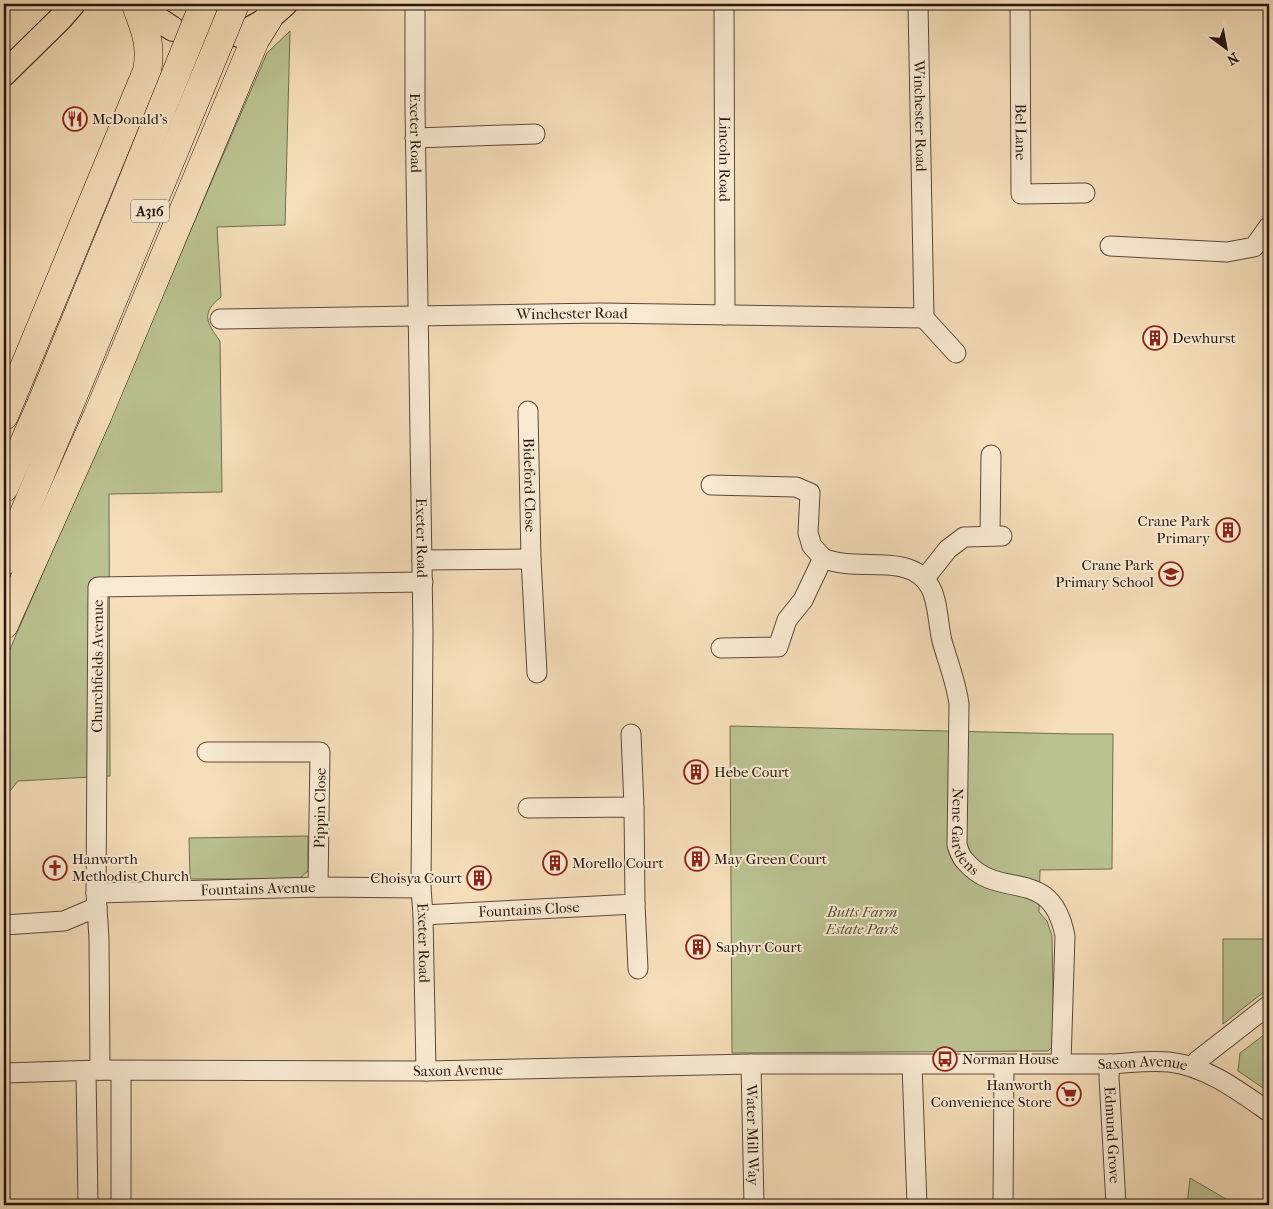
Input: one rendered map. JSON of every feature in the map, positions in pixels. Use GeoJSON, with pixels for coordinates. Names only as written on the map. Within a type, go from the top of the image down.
{"type":"FeatureCollection","features":[{"type":"Feature","properties":{"kind":"highway","name":"A316"},"geometry":{"type":"LineString","coordinates":[[4,488],[40,407],[204,4]]}},
{"type":"Feature","properties":{"kind":"highway","name":"A316"},"geometry":{"type":"LineString","coordinates":[[4,561],[235,4]]}},
{"type":"Feature","properties":{"kind":"highway"},"geometry":{"type":"LineString","coordinates":[[4,416],[147,71],[150,56],[148,40],[136,5]]}},
{"type":"Feature","properties":{"kind":"highway"},"geometry":{"type":"LineString","coordinates":[[4,625],[97,417],[255,40],[277,12]]}},
{"type":"Feature","properties":{"kind":"main road"},"geometry":{"type":"LineString","coordinates":[[4,74],[66,12],[93,4]]}},
{"type":"Feature","properties":{"kind":"main road"},"geometry":{"type":"LineString","coordinates":[[136,5],[173,29]]}},
{"type":"Feature","properties":{"kind":"main road"},"geometry":{"type":"LineString","coordinates":[[239,35],[277,12]]}},
{"type":"Feature","properties":{"kind":"street","name":"Exeter Road"},"geometry":{"type":"LineString","coordinates":[[414,4],[423,582],[421,888],[426,1071]]}},
{"type":"Feature","properties":{"kind":"street","name":"Lincoln Road"},"geometry":{"type":"LineString","coordinates":[[724,4],[725,315]]}},
{"type":"Feature","properties":{"kind":"street","name":"Winchester Road"},"geometry":{"type":"LineString","coordinates":[[220,319],[601,313],[924,318],[918,4]]}},
{"type":"Feature","properties":{"kind":"street","name":"Bel Lane"},"geometry":{"type":"LineString","coordinates":[[1020,4],[1020,194],[1085,193]]}},
{"type":"Feature","properties":{"kind":"street"},"geometry":{"type":"LineString","coordinates":[[415,138],[535,134]]}},
{"type":"Feature","properties":{"kind":"street"},"geometry":{"type":"LineString","coordinates":[[1110,246],[1227,252],[1254,247],[1269,226]]}},
{"type":"Feature","properties":{"kind":"street"},"geometry":{"type":"LineString","coordinates":[[924,318],[956,353]]}},
{"type":"Feature","properties":{"kind":"street","name":"Bideford Close"},"geometry":{"type":"LineString","coordinates":[[528,411],[531,559],[537,673]]}},
{"type":"Feature","properties":{"kind":"street"},"geometry":{"type":"LineString","coordinates":[[711,485],[796,487],[810,493],[808,533],[812,546],[824,558],[835,564],[901,567],[914,571],[924,578],[948,549],[964,537],[996,536],[990,455]]}},
{"type":"Feature","properties":{"kind":"street"},"geometry":{"type":"LineString","coordinates":[[721,648],[778,655],[787,620],[803,600],[824,558]]}},
{"type":"Feature","properties":{"kind":"street"},"geometry":{"type":"LineString","coordinates":[[422,560],[531,559]]}},
{"type":"Feature","properties":{"kind":"street","name":"Nene Gardens"},"geometry":{"type":"LineString","coordinates":[[924,578],[933,591],[938,609],[942,640],[959,704],[957,845],[964,861],[978,874],[995,881],[1036,890],[1052,902],[1062,919],[1065,936],[1061,1063]]}},
{"type":"Feature","properties":{"kind":"street","name":"Churchfields Avenue"},"geometry":{"type":"LineString","coordinates":[[88,1205],[100,938],[97,900],[98,587],[423,582]]}},
{"type":"Feature","properties":{"kind":"street"},"geometry":{"type":"LineString","coordinates":[[631,734],[638,969]]}},
{"type":"Feature","properties":{"kind":"street","name":"Pippin Close"},"geometry":{"type":"LineString","coordinates":[[207,752],[320,752],[318,887]]}},
{"type":"Feature","properties":{"kind":"street"},"geometry":{"type":"LineString","coordinates":[[528,808],[634,807]]}},
{"type":"Feature","properties":{"kind":"street","name":"Fountains Avenue"},"geometry":{"type":"LineString","coordinates":[[97,900],[318,887],[421,888]]}},
{"type":"Feature","properties":{"kind":"street"},"geometry":{"type":"LineString","coordinates":[[4,925],[64,921],[97,900]]}},
{"type":"Feature","properties":{"kind":"street","name":"Fountains Close"},"geometry":{"type":"LineString","coordinates":[[423,915],[635,904]]}},
{"type":"Feature","properties":{"kind":"street"},"geometry":{"type":"LineString","coordinates":[[1195,1068],[1197,1061],[1269,1005]]}},
{"type":"Feature","properties":{"kind":"street","name":"Saxon Avenue"},"geometry":{"type":"LineString","coordinates":[[4,1073],[93,1071],[426,1071],[751,1064],[912,1065],[1168,1062],[1195,1068],[1230,1085],[1269,1112]]}},
{"type":"Feature","properties":{"kind":"street","name":"Water Mill Way"},"geometry":{"type":"LineString","coordinates":[[751,1064],[754,1205]]}},
{"type":"Feature","properties":{"kind":"street"},"geometry":{"type":"LineString","coordinates":[[1003,1205],[1004,1064]]}},
{"type":"Feature","properties":{"kind":"street","name":"Edmund Grove"},"geometry":{"type":"LineString","coordinates":[[1110,1064],[1109,1077],[1116,1205]]}},
{"type":"Feature","properties":{"kind":"street"},"geometry":{"type":"LineString","coordinates":[[912,1065],[917,1205]]}},
{"type":"Feature","properties":{"kind":"street"},"geometry":{"type":"LineString","coordinates":[[120,1205],[121,1072]]}},
{"type":"Feature","properties":{"kind":"green space"},"geometry":{"type":"Polygon","coordinates":[[[290,31],[285,225],[217,227],[221,297],[210,308],[208,318],[211,328],[220,341],[222,492],[109,494],[110,776],[18,781],[10,791],[4,792],[4,663],[267,53],[290,31]]]}},
{"type":"Feature","properties":{"kind":"green space","name":"Butts Farm Estate Park"},"geometry":{"type":"Polygon","coordinates":[[[730,726],[1113,734],[1112,869],[1040,870],[1039,912],[1047,921],[1052,936],[1054,1045],[1048,1051],[732,1053],[730,726]]]}},
{"type":"Feature","properties":{"kind":"green space"},"geometry":{"type":"Polygon","coordinates":[[[308,836],[308,871],[299,879],[190,879],[189,838],[308,836]]]}},
{"type":"Feature","properties":{"kind":"green space"},"geometry":{"type":"Polygon","coordinates":[[[1223,939],[1269,939],[1269,988],[1223,1024],[1223,939]]]}},
{"type":"Feature","properties":{"kind":"green space"},"geometry":{"type":"Polygon","coordinates":[[[1269,1031],[1269,1092],[1238,1071],[1240,1053],[1269,1031]]]}},
{"type":"Feature","properties":{"kind":"green space"},"geometry":{"type":"Polygon","coordinates":[[[1190,1178],[1236,1205],[1187,1205],[1190,1178]]]}},
{"type":"Feature","properties":{"kind":"place","name":"McDonald's"},"geometry":{"type":"Point","coordinates":[75,119]}},
{"type":"Feature","properties":{"kind":"place","name":"Dewhurst"},"geometry":{"type":"Point","coordinates":[1155,338]}},
{"type":"Feature","properties":{"kind":"place","name":"Crane Park Primary"},"geometry":{"type":"Point","coordinates":[1228,530]}},
{"type":"Feature","properties":{"kind":"place","name":"Crane Park Primary School"},"geometry":{"type":"Point","coordinates":[1171,574]}},
{"type":"Feature","properties":{"kind":"place","name":"Hebe Court"},"geometry":{"type":"Point","coordinates":[696,772]}},
{"type":"Feature","properties":{"kind":"place","name":"May Green Court"},"geometry":{"type":"Point","coordinates":[697,859]}},
{"type":"Feature","properties":{"kind":"place","name":"Morello Court"},"geometry":{"type":"Point","coordinates":[555,863]}},
{"type":"Feature","properties":{"kind":"place","name":"Hanworth Methodist Church"},"geometry":{"type":"Point","coordinates":[55,868]}},
{"type":"Feature","properties":{"kind":"place","name":"Choisya Court"},"geometry":{"type":"Point","coordinates":[479,878]}},
{"type":"Feature","properties":{"kind":"place","name":"Saphyr Court"},"geometry":{"type":"Point","coordinates":[698,947]}},
{"type":"Feature","properties":{"kind":"place","name":"Norman House"},"geometry":{"type":"Point","coordinates":[945,1059]}},
{"type":"Feature","properties":{"kind":"place","name":"Hanworth Convenience Store"},"geometry":{"type":"Point","coordinates":[1069,1094]}}]}
